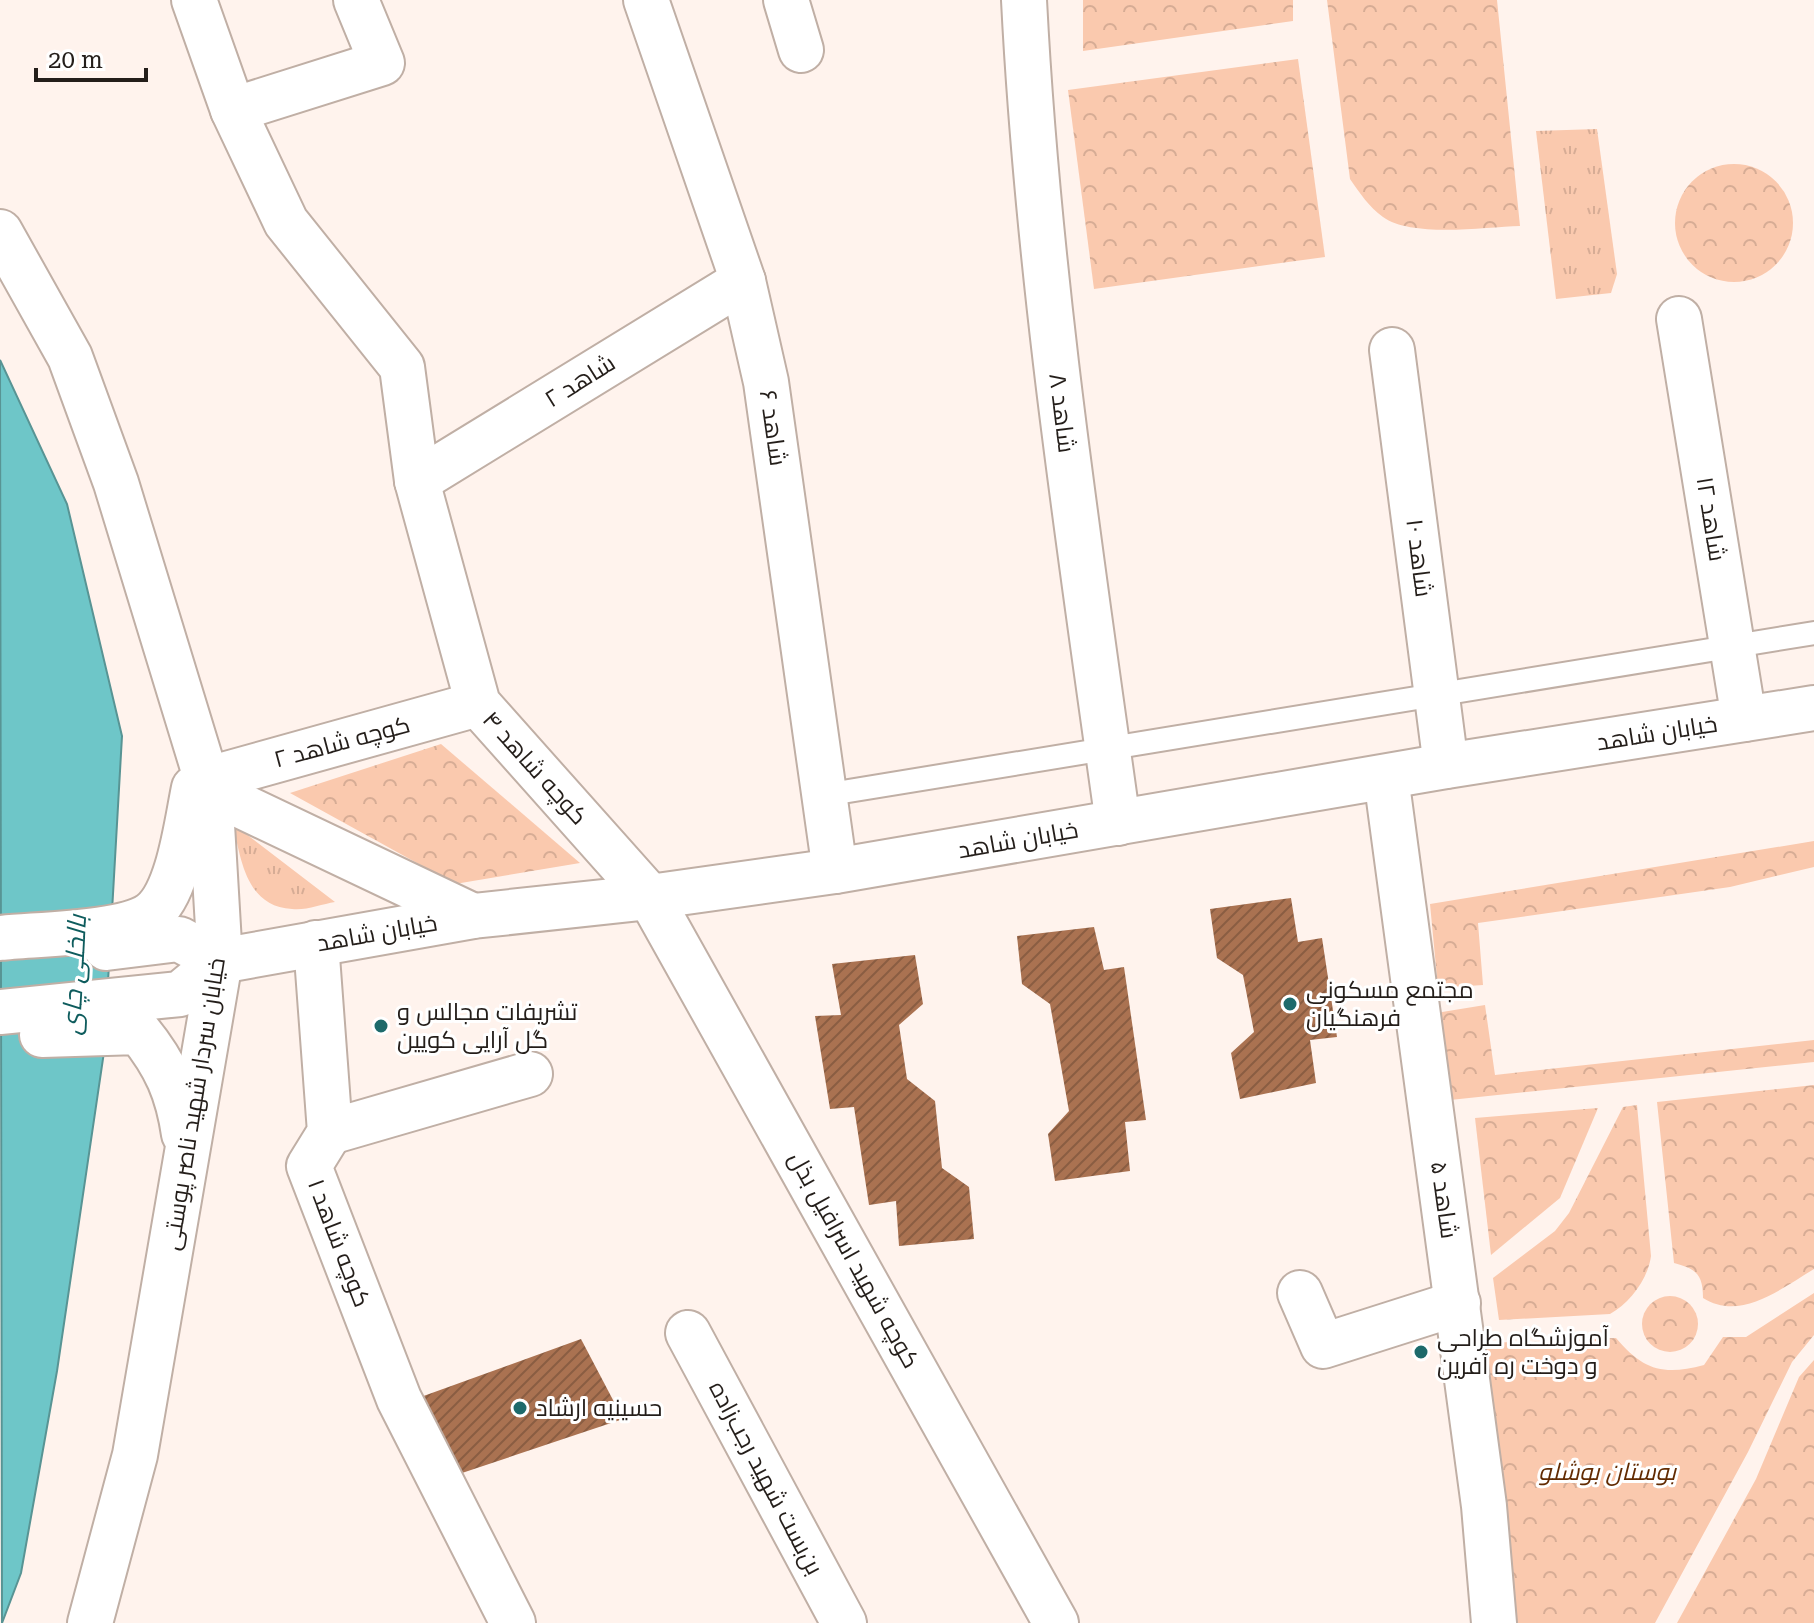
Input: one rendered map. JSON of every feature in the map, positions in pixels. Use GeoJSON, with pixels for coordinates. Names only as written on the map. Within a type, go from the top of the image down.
{"type":"FeatureCollection","features":[{"type":"Feature","properties":{"kind":"street","name":"کوچه شاهد ۴"},"geometry":{"type":"LineString","coordinates":[[194,0],[233,110],[286,222],[402,367],[417,481],[478,704],[650,897]]}},
{"type":"Feature","properties":{"kind":"street"},"geometry":{"type":"LineString","coordinates":[[233,110],[382,63],[356,0]]}},
{"type":"Feature","properties":{"kind":"street","name":"شاهد ۶"},"geometry":{"type":"LineString","coordinates":[[646,0],[743,281],[766,382],[835,871]]}},
{"type":"Feature","properties":{"kind":"street"},"geometry":{"type":"LineString","coordinates":[[786,0],[801,50]]}},
{"type":"Feature","properties":{"kind":"street","name":"شاهد ۸"},"geometry":{"type":"LineString","coordinates":[[1024,0],[1028,89],[1060,402],[1118,823]]}},
{"type":"Feature","properties":{"kind":"street","name":"خیابان سردار شهید ناصر پوستی"},"geometry":{"type":"LineString","coordinates":[[0,232],[70,357],[153,598],[205,777],[220,961],[135,1455],[90,1623]]}},
{"type":"Feature","properties":{"kind":"street","name":"شاهد ۲"},"geometry":{"type":"LineString","coordinates":[[417,481],[743,281]]}},
{"type":"Feature","properties":{"kind":"street","name":"شاهد ۱۲"},"geometry":{"type":"LineString","coordinates":[[1679,319],[1744,719]]}},
{"type":"Feature","properties":{"kind":"street","name":"شاهد ۱۰"},"geometry":{"type":"LineString","coordinates":[[1392,350],[1446,766]]}},
{"type":"Feature","properties":{"kind":"street","name":"کوچه شاهد ۲"},"geometry":{"type":"LineString","coordinates":[[205,777],[478,704]]}},
{"type":"Feature","properties":{"kind":"street","name":"خیابان شاهد"},"geometry":{"type":"LineString","coordinates":[[220,961],[473,916],[650,897],[835,871],[1446,766],[1814,708]]}},
{"type":"Feature","properties":{"kind":"street"},"geometry":{"type":"LineString","coordinates":[[0,960],[115,937],[153,913],[178,868],[205,777],[473,916]]}},
{"type":"Feature","properties":{"kind":"street","name":"شاهد ۵"},"geometry":{"type":"LineString","coordinates":[[1386,777],[1484,1506],[1494,1623]]}},
{"type":"Feature","properties":{"kind":"street","name":"کوچه شهید اسرافیل بذل"},"geometry":{"type":"LineString","coordinates":[[650,897],[1056,1623]]}},
{"type":"Feature","properties":{"kind":"street"},"geometry":{"type":"LineString","coordinates":[[0,938],[179,939],[220,961],[180,994],[120,1016],[0,1037]]}},
{"type":"Feature","properties":{"kind":"street"},"geometry":{"type":"LineString","coordinates":[[316,943],[330,1132],[530,1074]]}},
{"type":"Feature","properties":{"kind":"street"},"geometry":{"type":"LineString","coordinates":[[0,1012],[120,1016],[139,1032],[165,1067],[178,1095],[188,1153]]}},
{"type":"Feature","properties":{"kind":"street","name":"کوچه شاهد ۱"},"geometry":{"type":"LineString","coordinates":[[330,1132],[309,1166],[399,1399],[513,1623]]}},
{"type":"Feature","properties":{"kind":"street"},"geometry":{"type":"LineString","coordinates":[[1300,1293],[1323,1346],[1458,1303]]}},
{"type":"Feature","properties":{"kind":"street","name":"بن‌بست شهید رجب‌زاده"},"geometry":{"type":"LineString","coordinates":[[688,1333],[844,1623]]}},
{"type":"Feature","properties":{"kind":"lane"},"geometry":{"type":"LineString","coordinates":[[824,795],[1814,633]]}},
{"type":"Feature","properties":{"kind":"green space"},"geometry":{"type":"Polygon","coordinates":[[[1083,0],[1293,0],[1293,21],[1083,51],[1083,0]]]}},
{"type":"Feature","properties":{"kind":"green space"},"geometry":{"type":"Polygon","coordinates":[[[1327,0],[1497,0],[1520,226],[1449,230],[1412,227],[1383,217],[1369,204],[1350,179],[1327,0]]]}},
{"type":"Feature","properties":{"kind":"green space"},"geometry":{"type":"Polygon","coordinates":[[[1298,59],[1325,257],[1094,289],[1068,90],[1298,59]]]}},
{"type":"Feature","properties":{"kind":"green space"},"geometry":{"type":"Polygon","coordinates":[[[1597,129],[1617,274],[1611,293],[1556,299],[1536,131],[1597,129]]]}},
{"type":"Feature","properties":{"kind":"green space"},"geometry":{"type":"Polygon","coordinates":[[[1734,164],[1767,174],[1783,190],[1793,223],[1783,256],[1767,272],[1734,282],[1701,272],[1685,256],[1675,223],[1685,190],[1701,174],[1734,164]]]}},
{"type":"Feature","properties":{"kind":"green space"},"geometry":{"type":"Polygon","coordinates":[[[441,744],[580,863],[455,884],[290,793],[441,744]]]}},
{"type":"Feature","properties":{"kind":"green space"},"geometry":{"type":"Polygon","coordinates":[[[233,824],[335,902],[297,909],[264,900],[248,879],[233,824]]]}},
{"type":"Feature","properties":{"kind":"green space"},"geometry":{"type":"Polygon","coordinates":[[[1814,841],[1814,867],[1730,887],[1478,923],[1483,985],[1438,988],[1430,904],[1814,841]]]}},
{"type":"Feature","properties":{"kind":"green space"},"geometry":{"type":"Polygon","coordinates":[[[1485,1005],[1495,1075],[1814,1040],[1814,1062],[1450,1100],[1436,1013],[1485,1005]]]}},
{"type":"Feature","properties":{"kind":"green space"},"geometry":{"type":"Polygon","coordinates":[[[1814,1085],[1814,1269],[1775,1293],[1746,1304],[1717,1304],[1703,1298],[1702,1283],[1697,1274],[1674,1263],[1657,1102],[1814,1085]]]}},
{"type":"Feature","properties":{"kind":"green space"},"geometry":{"type":"Polygon","coordinates":[[[1637,1105],[1651,1256],[1637,1290],[1610,1314],[1499,1320],[1493,1278],[1555,1231],[1569,1213],[1623,1107],[1637,1105]]]}},
{"type":"Feature","properties":{"kind":"green space"},"geometry":{"type":"Polygon","coordinates":[[[1598,1108],[1560,1198],[1491,1255],[1475,1118],[1598,1108]]]}},
{"type":"Feature","properties":{"kind":"green space","name":"بوستان بوشلو"},"geometry":{"type":"Polygon","coordinates":[[[1814,1293],[1814,1335],[1792,1362],[1748,1452],[1655,1623],[1509,1623],[1477,1352],[1485,1343],[1616,1338],[1645,1364],[1677,1370],[1704,1365],[1723,1337],[1746,1337],[1814,1293]]]}},
{"type":"Feature","properties":{"kind":"green space"},"geometry":{"type":"Polygon","coordinates":[[[1670,1296],[1690,1304],[1698,1324],[1690,1344],[1670,1352],[1650,1344],[1642,1324],[1650,1304],[1670,1296]]]}},
{"type":"Feature","properties":{"kind":"green space","name":"بوستان بوشلو"},"geometry":{"type":"Polygon","coordinates":[[[1814,1360],[1814,1623],[1677,1623],[1756,1479],[1799,1377],[1814,1360]]]}},
{"type":"Feature","properties":{"kind":"water","name":"بالخلی چای"},"geometry":{"type":"Polygon","coordinates":[[[0,360],[67,504],[122,736],[104,1052],[57,1371],[21,1573],[2,1623],[0,360]]]}},
{"type":"Feature","properties":{"kind":"building","name":"مجتمع مسکونی فرهنگیان"},"geometry":{"type":"Polygon","coordinates":[[[1291,898],[1298,942],[1322,938],[1337,1037],[1310,1040],[1316,1083],[1240,1099],[1231,1053],[1254,1032],[1243,975],[1217,958],[1210,909],[1291,898]]]}},
{"type":"Feature","properties":{"kind":"building"},"geometry":{"type":"Polygon","coordinates":[[[1094,927],[1104,970],[1124,967],[1146,1120],[1125,1122],[1130,1171],[1055,1181],[1048,1134],[1069,1111],[1050,1004],[1022,984],[1017,936],[1094,927]]]}},
{"type":"Feature","properties":{"kind":"building"},"geometry":{"type":"Polygon","coordinates":[[[915,955],[923,1004],[899,1025],[907,1079],[935,1101],[942,1168],[969,1187],[974,1239],[899,1246],[896,1201],[869,1205],[854,1107],[830,1109],[815,1016],[841,1015],[832,964],[915,955]]]}},
{"type":"Feature","properties":{"kind":"building","name":"حسینیه ارشاد"},"geometry":{"type":"Polygon","coordinates":[[[581,1339],[623,1419],[456,1475],[418,1398],[581,1339]]]}},
{"type":"Feature","properties":{"kind":"place","name":"مجتمع مسکونی فرهنگیان"},"geometry":{"type":"Point","coordinates":[1290,1004]}},
{"type":"Feature","properties":{"kind":"place","name":"تشریفات مجالس و گل آرایی کویین"},"geometry":{"type":"Point","coordinates":[381,1026]}},
{"type":"Feature","properties":{"kind":"place","name":"آموزشگاه طراحی و دوخت ره آفرین"},"geometry":{"type":"Point","coordinates":[1421,1352]}},
{"type":"Feature","properties":{"kind":"place","name":"حسینیه ارشاد"},"geometry":{"type":"Point","coordinates":[520,1408]}}]}
